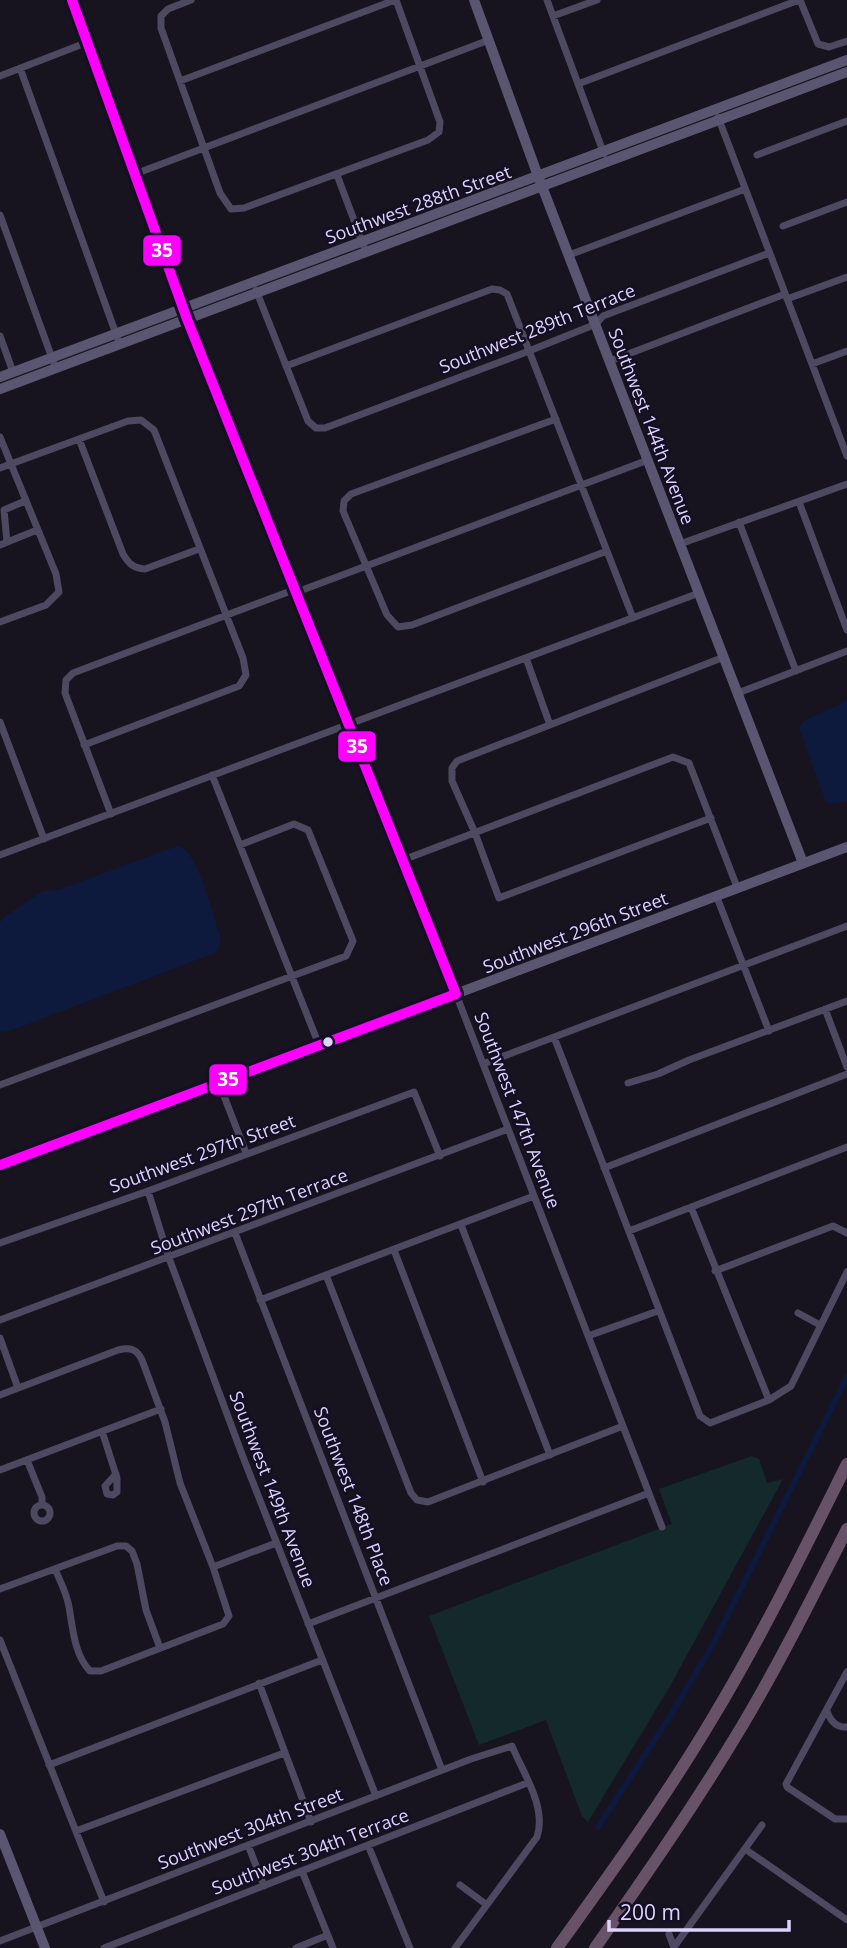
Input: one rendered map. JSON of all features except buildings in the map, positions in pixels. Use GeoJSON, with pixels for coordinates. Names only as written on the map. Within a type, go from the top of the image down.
{"type":"FeatureCollection","features":[{"type":"Feature","properties":{"kind":"highway"},"geometry":{"type":"LineString","coordinates":[[557,1948],[644,1826],[712,1720],[767,1621],[847,1464]]}},
{"type":"Feature","properties":{"kind":"highway"},"geometry":{"type":"LineString","coordinates":[[595,1948],[673,1837],[740,1729],[796,1630],[847,1530]]}},
{"type":"Feature","properties":{"kind":"street","name":"Southwest 147th Avenue"},"geometry":{"type":"LineString","coordinates":[[72,0],[187,319],[456,994],[662,1527]]}},
{"type":"Feature","properties":{"kind":"street"},"geometry":{"type":"LineString","coordinates":[[180,81],[395,0],[440,122],[439,132],[428,140],[337,175],[244,208],[231,209],[220,193],[161,28],[161,16],[168,9],[191,0]]}},
{"type":"Feature","properties":{"kind":"street","name":"Southwest 144th Avenue"},"geometry":{"type":"LineString","coordinates":[[474,0],[540,181],[803,863]]}},
{"type":"Feature","properties":{"kind":"street"},"geometry":{"type":"LineString","coordinates":[[547,0],[605,156]]}},
{"type":"Feature","properties":{"kind":"street"},"geometry":{"type":"LineString","coordinates":[[553,16],[597,0]]}},
{"type":"Feature","properties":{"kind":"street"},"geometry":{"type":"LineString","coordinates":[[578,84],[800,0],[818,44],[829,47],[847,41]]}},
{"type":"Feature","properties":{"kind":"street"},"geometry":{"type":"LineString","coordinates":[[135,174],[489,40]]}},
{"type":"Feature","properties":{"kind":"street"},"geometry":{"type":"LineString","coordinates":[[0,76],[88,42]]}},
{"type":"Feature","properties":{"kind":"street","name":"Southwest 288th Street"},"geometry":{"type":"LineString","coordinates":[[717,115],[847,60]]}},
{"type":"Feature","properties":{"kind":"street"},"geometry":{"type":"LineString","coordinates":[[20,68],[120,345]]}},
{"type":"Feature","properties":{"kind":"street","name":"Southwest 288th Street"},"geometry":{"type":"LineString","coordinates":[[0,389],[366,252],[605,156],[847,72]]}},
{"type":"Feature","properties":{"kind":"street"},"geometry":{"type":"LineString","coordinates":[[717,115],[812,364],[840,427],[847,456]]}},
{"type":"Feature","properties":{"kind":"street"},"geometry":{"type":"LineString","coordinates":[[757,155],[847,121]]}},
{"type":"Feature","properties":{"kind":"street"},"geometry":{"type":"LineString","coordinates":[[337,175],[366,252]]}},
{"type":"Feature","properties":{"kind":"street","name":"Southwest 288th Street"},"geometry":{"type":"LineString","coordinates":[[0,377],[362,241],[540,181]]}},
{"type":"Feature","properties":{"kind":"street"},"geometry":{"type":"LineString","coordinates":[[569,255],[745,189]]}},
{"type":"Feature","properties":{"kind":"street"},"geometry":{"type":"LineString","coordinates":[[783,226],[847,202]]}},
{"type":"Feature","properties":{"kind":"street"},"geometry":{"type":"LineString","coordinates":[[0,215],[56,369]]}},
{"type":"Feature","properties":{"kind":"street","name":"Southwest 289th Terrace"},"geometry":{"type":"LineString","coordinates":[[286,366],[308,421],[316,428],[324,428],[529,351],[596,324],[603,316],[769,253]]}},
{"type":"Feature","properties":{"kind":"street"},"geometry":{"type":"LineString","coordinates":[[610,361],[847,277]]}},
{"type":"Feature","properties":{"kind":"street"},"geometry":{"type":"LineString","coordinates":[[253,283],[286,366],[492,289],[507,294],[633,618]]}},
{"type":"Feature","properties":{"kind":"street"},"geometry":{"type":"LineString","coordinates":[[0,336],[13,372]]}},
{"type":"Feature","properties":{"kind":"street"},"geometry":{"type":"LineString","coordinates":[[812,364],[847,351]]}},
{"type":"Feature","properties":{"kind":"street"},"geometry":{"type":"LineString","coordinates":[[556,419],[352,494],[344,502],[343,511],[387,615],[398,627],[412,625],[607,551]]}},
{"type":"Feature","properties":{"kind":"street"},"geometry":{"type":"LineString","coordinates":[[0,468],[128,421],[141,420],[154,430],[245,667],[246,676],[239,687],[84,745]]}},
{"type":"Feature","properties":{"kind":"street"},"geometry":{"type":"LineString","coordinates":[[0,437],[56,574],[59,592],[52,600],[0,622]]}},
{"type":"Feature","properties":{"kind":"street"},"geometry":{"type":"LineString","coordinates":[[79,439],[123,554],[136,568],[145,569],[199,549]]}},
{"type":"Feature","properties":{"kind":"street"},"geometry":{"type":"LineString","coordinates":[[111,814],[65,693],[66,680],[73,673],[648,460]]}},
{"type":"Feature","properties":{"kind":"street"},"geometry":{"type":"LineString","coordinates":[[680,544],[847,484]]}},
{"type":"Feature","properties":{"kind":"street"},"geometry":{"type":"LineString","coordinates":[[25,500],[4,510],[4,544],[37,530]]}},
{"type":"Feature","properties":{"kind":"street"},"geometry":{"type":"LineString","coordinates":[[799,502],[847,630]]}},
{"type":"Feature","properties":{"kind":"street"},"geometry":{"type":"LineString","coordinates":[[739,522],[796,671]]}},
{"type":"Feature","properties":{"kind":"street"},"geometry":{"type":"LineString","coordinates":[[0,855],[699,593]]}},
{"type":"Feature","properties":{"kind":"street"},"geometry":{"type":"LineString","coordinates":[[738,693],[847,651]]}},
{"type":"Feature","properties":{"kind":"street"},"geometry":{"type":"LineString","coordinates":[[711,818],[499,898],[452,781],[452,768],[457,761],[724,657]]}},
{"type":"Feature","properties":{"kind":"street"},"geometry":{"type":"LineString","coordinates":[[526,658],[550,725]]}},
{"type":"Feature","properties":{"kind":"street"},"geometry":{"type":"LineString","coordinates":[[0,722],[44,839]]}},
{"type":"Feature","properties":{"kind":"street"},"geometry":{"type":"LineString","coordinates":[[402,860],[673,757],[682,758],[689,763],[737,887]]}},
{"type":"Feature","properties":{"kind":"street"},"geometry":{"type":"LineString","coordinates":[[212,775],[320,1045]]}},
{"type":"Feature","properties":{"kind":"street"},"geometry":{"type":"LineString","coordinates":[[0,1086],[346,956],[353,941],[308,830],[294,824],[240,845]]}},
{"type":"Feature","properties":{"kind":"street","name":"Southwest 296th Street"},"geometry":{"type":"LineString","coordinates":[[0,1165],[847,846]]}},
{"type":"Feature","properties":{"kind":"street"},"geometry":{"type":"LineString","coordinates":[[716,895],[769,1031]]}},
{"type":"Feature","properties":{"kind":"street"},"geometry":{"type":"LineString","coordinates":[[483,1064],[847,926]]}},
{"type":"Feature","properties":{"kind":"street"},"geometry":{"type":"LineString","coordinates":[[628,1083],[847,1001]]}},
{"type":"Feature","properties":{"kind":"street"},"geometry":{"type":"LineString","coordinates":[[825,1009],[847,1067]]}},
{"type":"Feature","properties":{"kind":"street"},"geometry":{"type":"LineString","coordinates":[[554,1037],[700,1416],[710,1423],[769,1401],[791,1386],[847,1272]]}},
{"type":"Feature","properties":{"kind":"street"},"geometry":{"type":"LineString","coordinates":[[604,1168],[847,1074]]}},
{"type":"Feature","properties":{"kind":"street"},"geometry":{"type":"LineString","coordinates":[[219,1083],[246,1153]]}},
{"type":"Feature","properties":{"kind":"street","name":"Southwest 297th Street"},"geometry":{"type":"LineString","coordinates":[[0,1243],[414,1092],[440,1156]]}},
{"type":"Feature","properties":{"kind":"street","name":"Southwest 297th Terrace"},"geometry":{"type":"LineString","coordinates":[[0,1320],[508,1129]]}},
{"type":"Feature","properties":{"kind":"street"},"geometry":{"type":"LineString","coordinates":[[629,1231],[847,1147]]}},
{"type":"Feature","properties":{"kind":"street","name":"Southwest 149th Avenue"},"geometry":{"type":"LineString","coordinates":[[148,1191],[169,1258],[276,1543],[376,1796]]}},
{"type":"Feature","properties":{"kind":"street"},"geometry":{"type":"LineString","coordinates":[[260,1300],[534,1196]]}},
{"type":"Feature","properties":{"kind":"street"},"geometry":{"type":"LineString","coordinates":[[691,1207],[769,1401]]}},
{"type":"Feature","properties":{"kind":"street"},"geometry":{"type":"LineString","coordinates":[[461,1224],[550,1455]]}},
{"type":"Feature","properties":{"kind":"street"},"geometry":{"type":"LineString","coordinates":[[715,1271],[832,1226],[847,1233]]}},
{"type":"Feature","properties":{"kind":"street","name":"Southwest 148th Place"},"geometry":{"type":"LineString","coordinates":[[235,1233],[442,1770]]}},
{"type":"Feature","properties":{"kind":"street"},"geometry":{"type":"LineString","coordinates":[[394,1250],[483,1482]]}},
{"type":"Feature","properties":{"kind":"street"},"geometry":{"type":"LineString","coordinates":[[326,1275],[411,1493],[417,1500],[428,1502],[623,1426]]}},
{"type":"Feature","properties":{"kind":"street"},"geometry":{"type":"LineString","coordinates":[[588,1336],[658,1311]]}},
{"type":"Feature","properties":{"kind":"street"},"geometry":{"type":"LineString","coordinates":[[798,1313],[820,1325]]}},
{"type":"Feature","properties":{"kind":"street"},"geometry":{"type":"LineString","coordinates":[[0,1338],[18,1388]]}},
{"type":"Feature","properties":{"kind":"street"},"geometry":{"type":"LineString","coordinates":[[0,1395],[125,1348],[134,1350],[139,1355],[161,1409],[180,1483],[229,1616],[223,1624],[101,1671],[90,1671],[83,1663],[72,1631],[69,1604],[55,1569]]}},
{"type":"Feature","properties":{"kind":"street"},"geometry":{"type":"LineString","coordinates":[[0,1470],[161,1409]]}},
{"type":"Feature","properties":{"kind":"street"},"geometry":{"type":"LineString","coordinates":[[102,1431],[116,1474]]}},
{"type":"Feature","properties":{"kind":"street"},"geometry":{"type":"LineString","coordinates":[[27,1460],[42,1497],[42,1505]]}},
{"type":"Feature","properties":{"kind":"street"},"geometry":{"type":"LineString","coordinates":[[309,1624],[649,1493]]}},
{"type":"Feature","properties":{"kind":"street"},"geometry":{"type":"LineString","coordinates":[[213,1567],[276,1543]]}},
{"type":"Feature","properties":{"kind":"street"},"geometry":{"type":"LineString","coordinates":[[0,1589],[117,1546],[126,1546],[132,1551],[137,1564],[146,1610],[160,1648]]}},
{"type":"Feature","properties":{"kind":"street"},"geometry":{"type":"LineString","coordinates":[[0,1640],[104,1902]]}},
{"type":"Feature","properties":{"kind":"street"},"geometry":{"type":"LineString","coordinates":[[49,1765],[322,1660]]}},
{"type":"Feature","properties":{"kind":"street"},"geometry":{"type":"LineString","coordinates":[[847,1672],[786,1784],[835,1819],[847,1819]]}},
{"type":"Feature","properties":{"kind":"street"},"geometry":{"type":"LineString","coordinates":[[259,1683],[311,1822]]}},
{"type":"Feature","properties":{"kind":"street"},"geometry":{"type":"LineString","coordinates":[[835,1695],[847,1693]]}},
{"type":"Feature","properties":{"kind":"street"},"geometry":{"type":"LineString","coordinates":[[827,1711],[830,1719],[837,1725],[847,1727]]}},
{"type":"Feature","properties":{"kind":"street","name":"Southwest 304th Street"},"geometry":{"type":"LineString","coordinates":[[0,1941],[442,1770],[512,1746],[527,1783]]}},
{"type":"Feature","properties":{"kind":"street"},"geometry":{"type":"LineString","coordinates":[[76,1831],[284,1753]]}},
{"type":"Feature","properties":{"kind":"street"},"geometry":{"type":"LineString","coordinates":[[455,1948],[537,1837],[539,1811],[527,1783]]}},
{"type":"Feature","properties":{"kind":"street","name":"Southwest 304th Terrace"},"geometry":{"type":"LineString","coordinates":[[104,1948],[527,1783]]}},
{"type":"Feature","properties":{"kind":"street"},"geometry":{"type":"LineString","coordinates":[[668,1934],[674,1947],[762,1825]]}},
{"type":"Feature","properties":{"kind":"street"},"geometry":{"type":"LineString","coordinates":[[0,1834],[45,1948]]}},
{"type":"Feature","properties":{"kind":"street"},"geometry":{"type":"LineString","coordinates":[[248,1845],[264,1885]]}},
{"type":"Feature","properties":{"kind":"street"},"geometry":{"type":"LineString","coordinates":[[368,1845],[410,1948]]}},
{"type":"Feature","properties":{"kind":"street"},"geometry":{"type":"LineString","coordinates":[[745,1849],[847,1920]]}},
{"type":"Feature","properties":{"kind":"street"},"geometry":{"type":"LineString","coordinates":[[302,1871],[333,1948]]}},
{"type":"Feature","properties":{"kind":"street"},"geometry":{"type":"LineString","coordinates":[[460,1885],[487,1905]]}},
{"type":"Feature","properties":{"kind":"street"},"geometry":{"type":"LineString","coordinates":[[296,1948],[328,1935]]}},
{"type":"Feature","properties":{"kind":"green space"},"geometry":{"type":"Polygon","coordinates":[[[752,1456],[759,1459],[767,1483],[783,1479],[669,1688],[588,1822],[582,1816],[546,1720],[479,1745],[429,1616],[672,1524],[659,1489],[752,1456]]]}},
{"type":"Feature","properties":{"kind":"water"},"geometry":{"type":"Polygon","coordinates":[[[847,701],[847,801],[831,804],[825,800],[799,728],[805,720],[847,701]]]}},
{"type":"Feature","properties":{"kind":"water"},"geometry":{"type":"Polygon","coordinates":[[[177,846],[192,858],[204,884],[220,935],[220,945],[215,953],[10,1031],[0,1032],[0,922],[4,917],[43,891],[58,890],[177,846]]]}},
{"type":"Feature","properties":{"kind":"waterway"},"geometry":{"type":"LineString","coordinates":[[598,1827],[712,1646],[847,1377]]}},
{"type":"Feature","properties":{"kind":"transit line","name":"35"},"geometry":{"type":"LineString","coordinates":[[72,0],[187,319],[456,994]]}},
{"type":"Feature","properties":{"kind":"transit line","name":"35"},"geometry":{"type":"LineString","coordinates":[[0,1165],[456,994]]}}]}
